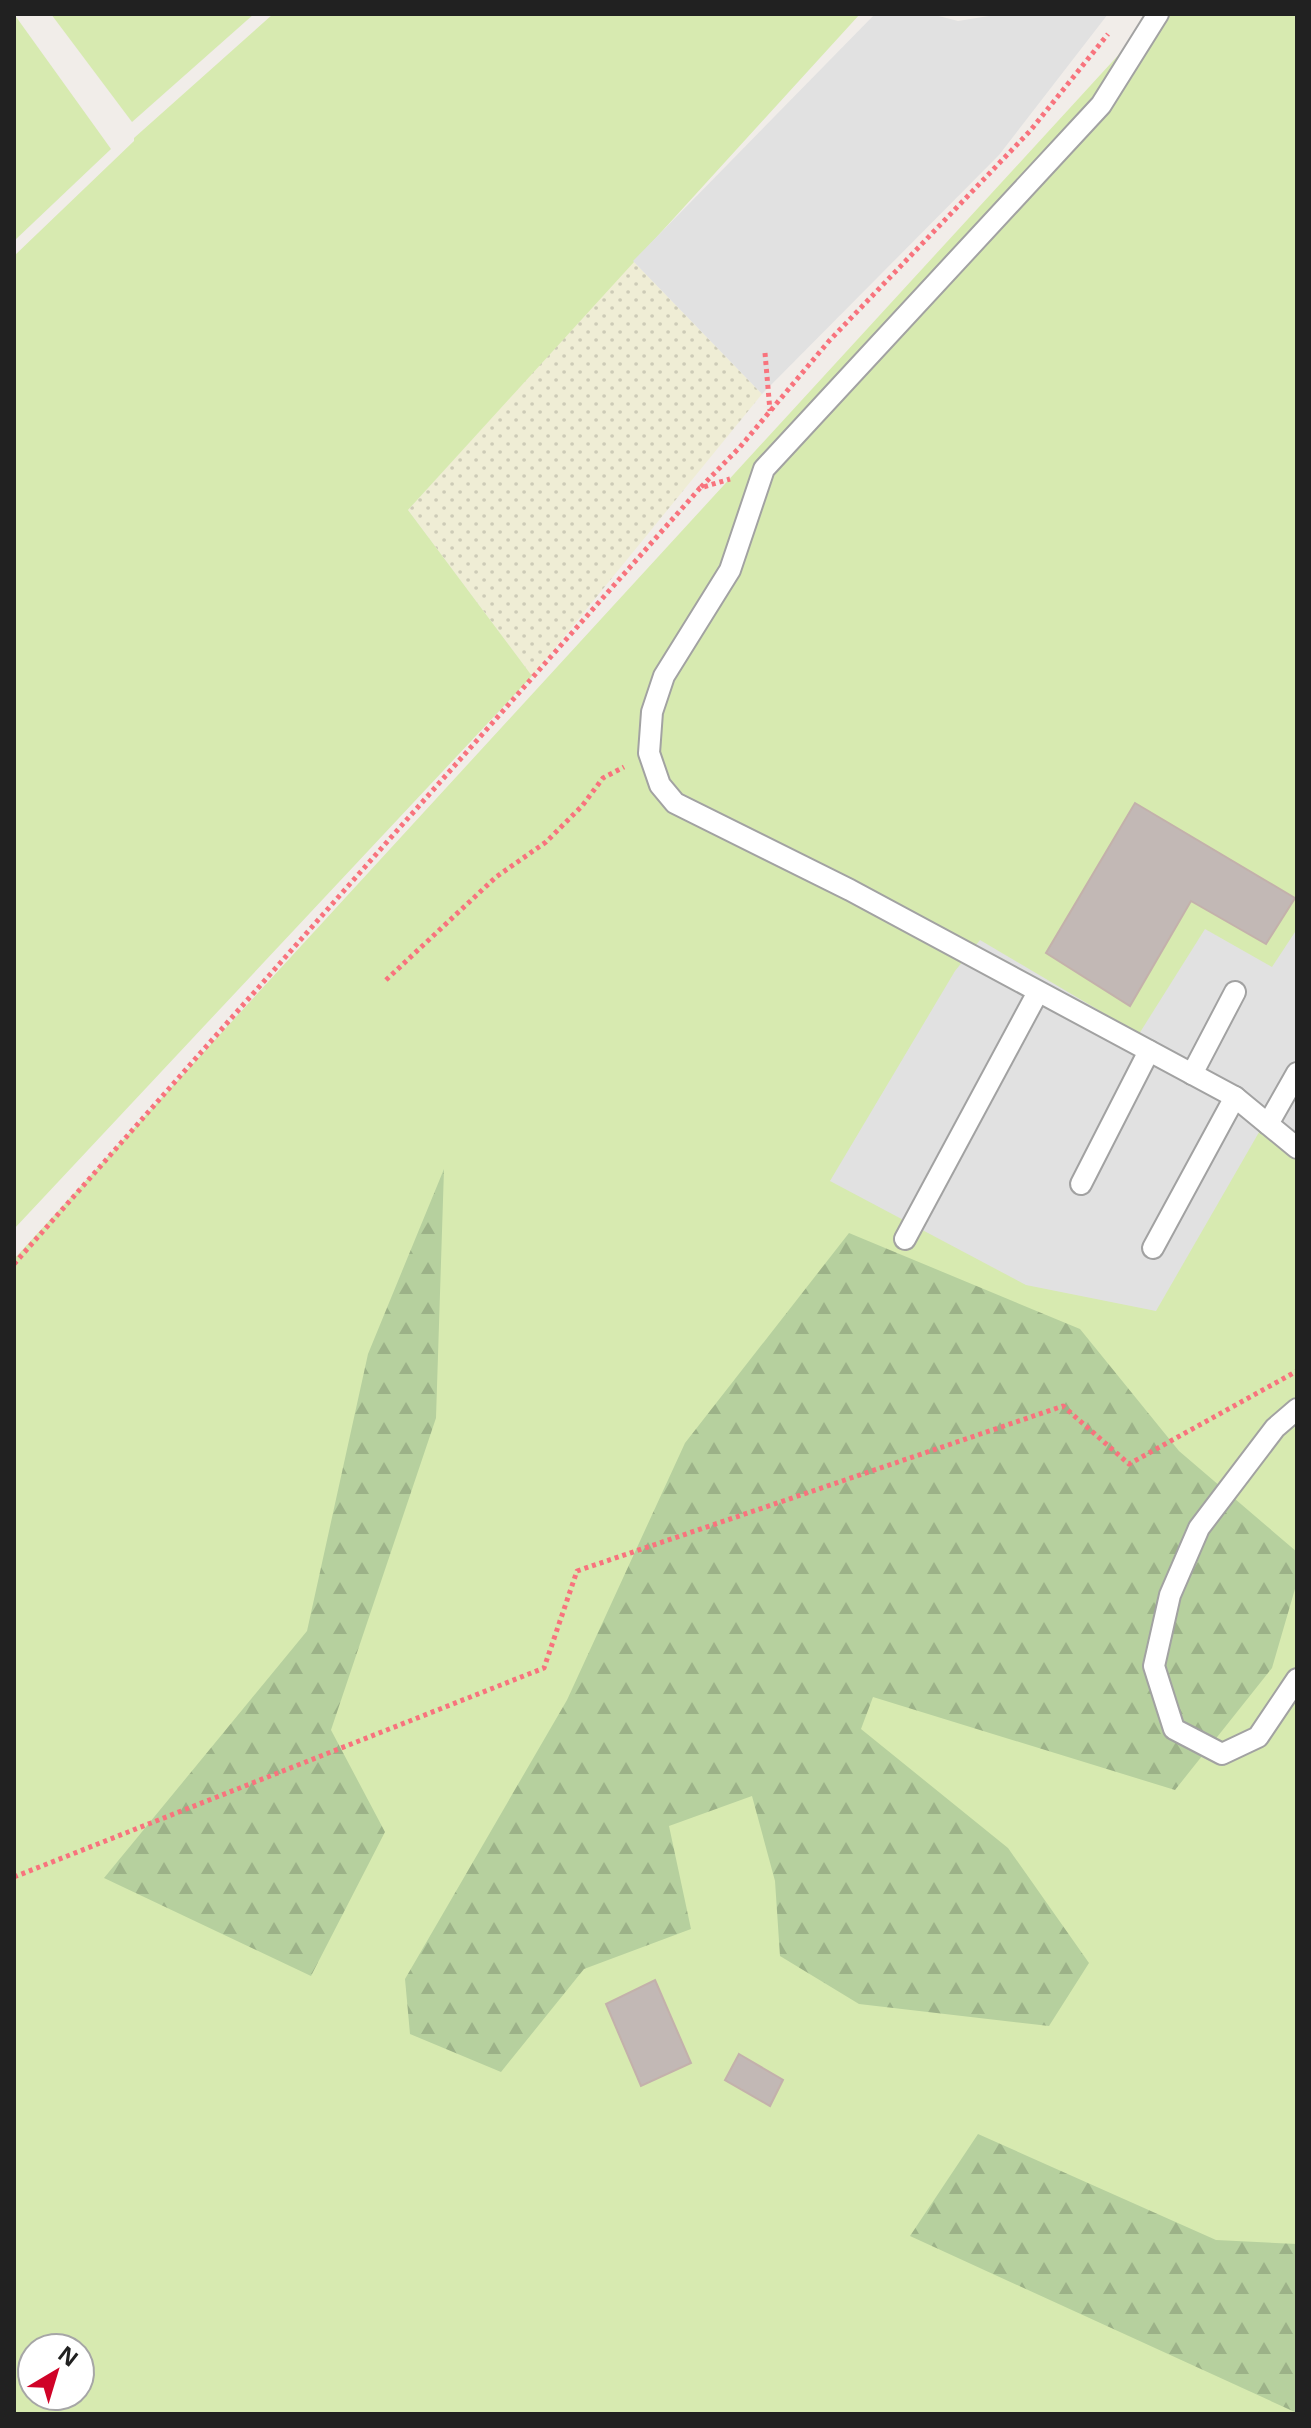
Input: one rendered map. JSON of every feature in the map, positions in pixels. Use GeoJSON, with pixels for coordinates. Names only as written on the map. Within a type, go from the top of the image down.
{"type":"FeatureCollection","features":[{"type":"Feature","properties":{"kind":"lane"},"geometry":{"type":"LineString","coordinates":[[1158,14],[1101,105],[764,469],[730,570],[664,676],[652,712],[649,753],[660,785],[675,803],[850,890],[1235,1097],[1297,1148]]}},
{"type":"Feature","properties":{"kind":"lane"},"geometry":{"type":"LineString","coordinates":[[905,1239],[1038,992]]}},
{"type":"Feature","properties":{"kind":"lane"},"geometry":{"type":"LineString","coordinates":[[1192,1074],[1235,992]]}},
{"type":"Feature","properties":{"kind":"lane"},"geometry":{"type":"LineString","coordinates":[[1081,1184],[1149,1051]]}},
{"type":"Feature","properties":{"kind":"lane"},"geometry":{"type":"LineString","coordinates":[[1268,1124],[1297,1073]]}},
{"type":"Feature","properties":{"kind":"lane"},"geometry":{"type":"LineString","coordinates":[[1153,1248],[1235,1097]]}},
{"type":"Feature","properties":{"kind":"lane"},"geometry":{"type":"LineString","coordinates":[[1297,1409],[1275,1428],[1199,1528],[1170,1595],[1154,1666],[1174,1729],[1222,1754],[1258,1737],[1297,1679]]}},
{"type":"Feature","properties":{"kind":"path"},"geometry":{"type":"LineString","coordinates":[[14,1264],[770,412],[829,341],[1030,131],[1114,26]]}},
{"type":"Feature","properties":{"kind":"path"},"geometry":{"type":"LineString","coordinates":[[765,353],[770,412]]}},
{"type":"Feature","properties":{"kind":"path"},"geometry":{"type":"LineString","coordinates":[[700,488],[764,469]]}},
{"type":"Feature","properties":{"kind":"path"},"geometry":{"type":"LineString","coordinates":[[386,980],[496,877],[546,842],[582,806],[603,778],[649,753]]}},
{"type":"Feature","properties":{"kind":"path"},"geometry":{"type":"LineString","coordinates":[[14,1877],[544,1668],[577,1571],[1063,1406],[1129,1464],[1297,1371]]}},
{"type":"Feature","properties":{"kind":"shaded area"},"geometry":{"type":"Polygon","coordinates":[[[875,14],[931,14],[958,21],[1001,14],[1108,14],[999,155],[762,394],[633,261],[875,14]]]}},
{"type":"Feature","properties":{"kind":"shaded area"},"geometry":{"type":"Polygon","coordinates":[[[633,261],[762,394],[532,676],[408,510],[633,261]]]}},
{"type":"Feature","properties":{"kind":"shaded area"},"geometry":{"type":"Polygon","coordinates":[[[1205,929],[1272,967],[1297,929],[1297,1135],[1262,1127],[1156,1311],[1026,1285],[830,1181],[955,971],[980,940],[1139,1034],[1205,929]]]}},
{"type":"Feature","properties":{"kind":"green space"},"geometry":{"type":"Polygon","coordinates":[[[14,14],[111,149],[14,241],[14,14]]]}},
{"type":"Feature","properties":{"kind":"green space"},"geometry":{"type":"Polygon","coordinates":[[[51,14],[254,14],[132,122],[51,14]]]}},
{"type":"Feature","properties":{"kind":"green space"},"geometry":{"type":"Polygon","coordinates":[[[273,14],[860,14],[408,510],[532,676],[14,1229],[14,256],[134,138],[273,14]]]}},
{"type":"Feature","properties":{"kind":"green space"},"geometry":{"type":"Polygon","coordinates":[[[1156,14],[1297,14],[1297,2414],[14,2414],[14,1259],[1156,14]]]}},
{"type":"Feature","properties":{"kind":"green space"},"geometry":{"type":"Polygon","coordinates":[[[444,1169],[436,1418],[331,1730],[385,1832],[311,1976],[104,1878],[307,1631],[368,1354],[444,1169]]]}},
{"type":"Feature","properties":{"kind":"green space"},"geometry":{"type":"Polygon","coordinates":[[[849,1233],[1080,1329],[1179,1451],[1297,1552],[1297,1582],[1272,1668],[1175,1790],[873,1697],[861,1729],[1008,1848],[1089,1963],[1049,2026],[859,2004],[780,1956],[775,1881],[752,1796],[669,1826],[691,1929],[584,1969],[501,2072],[410,2034],[405,1979],[567,1700],[685,1443],[849,1233]]]}},
{"type":"Feature","properties":{"kind":"green space"},"geometry":{"type":"Polygon","coordinates":[[[978,2134],[1216,2240],[1297,2244],[1297,2413],[910,2236],[978,2134]]]}},
{"type":"Feature","properties":{"kind":"building"},"geometry":{"type":"Polygon","coordinates":[[[1135,803],[1295,898],[1266,944],[1191,901],[1130,1006],[1046,953],[1135,803]]]}},
{"type":"Feature","properties":{"kind":"building"},"geometry":{"type":"Polygon","coordinates":[[[655,1980],[691,2063],[641,2086],[606,2004],[655,1980]]]}},
{"type":"Feature","properties":{"kind":"building"},"geometry":{"type":"Polygon","coordinates":[[[739,2054],[783,2080],[770,2106],[725,2080],[739,2054]]]}}]}
